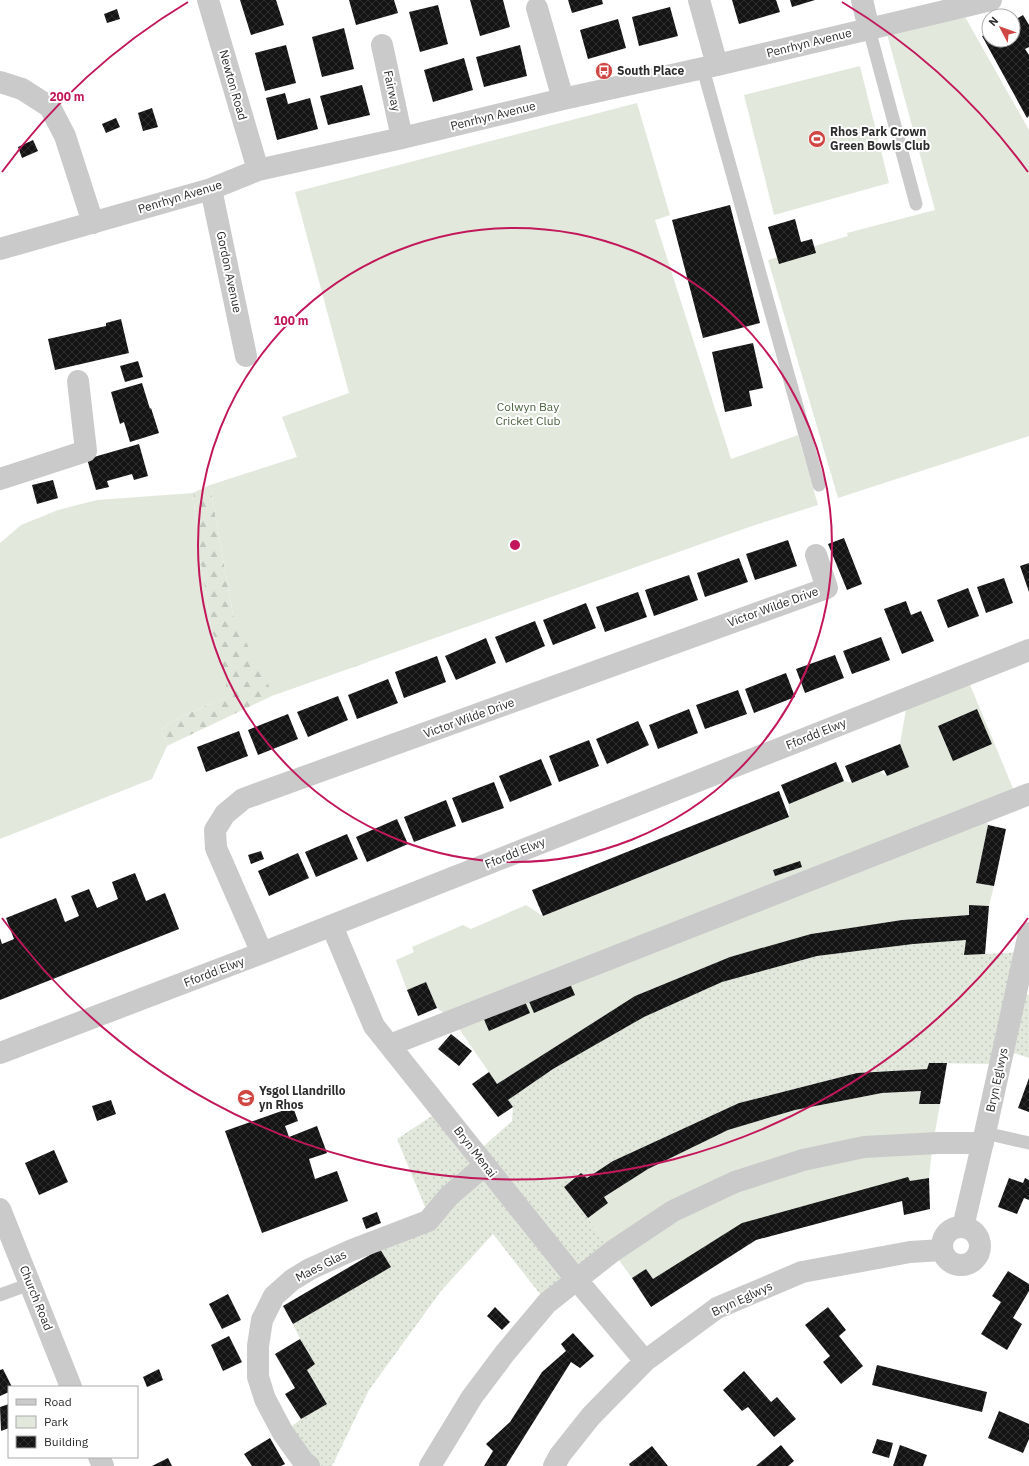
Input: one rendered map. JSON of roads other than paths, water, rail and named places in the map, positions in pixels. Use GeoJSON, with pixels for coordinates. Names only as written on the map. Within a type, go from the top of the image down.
{"type":"FeatureCollection","features":[{"type":"Feature","properties":{"kind":"street","name":"Newton Road"},"geometry":{"type":"LineString","coordinates":[[208,0],[258,170]]}},
{"type":"Feature","properties":{"kind":"street"},"geometry":{"type":"LineString","coordinates":[[698,0],[710,67]]}},
{"type":"Feature","properties":{"kind":"street"},"geometry":{"type":"LineString","coordinates":[[862,0],[869,29]]}},
{"type":"Feature","properties":{"kind":"street","name":"Penrhyn Avenue"},"geometry":{"type":"LineString","coordinates":[[0,249],[211,189],[258,170],[402,138],[563,99],[710,67],[992,0]]}},
{"type":"Feature","properties":{"kind":"street"},"geometry":{"type":"LineString","coordinates":[[537,8],[563,99]]}},
{"type":"Feature","properties":{"kind":"street","name":"Fairway"},"geometry":{"type":"LineString","coordinates":[[382,45],[402,138]]}},
{"type":"Feature","properties":{"kind":"street"},"geometry":{"type":"LineString","coordinates":[[0,82],[22,89],[50,107],[65,136],[93,223]]}},
{"type":"Feature","properties":{"kind":"street","name":"Gordon Avenue"},"geometry":{"type":"LineString","coordinates":[[211,189],[246,356]]}},
{"type":"Feature","properties":{"kind":"street"},"geometry":{"type":"LineString","coordinates":[[0,479],[86,451],[78,381]]}},
{"type":"Feature","properties":{"kind":"street","name":"Victor Wilde Drive"},"geometry":{"type":"LineString","coordinates":[[262,953],[216,848],[215,830],[224,814],[243,799],[827,588],[816,556]]}},
{"type":"Feature","properties":{"kind":"street","name":"Ffordd Elwy"},"geometry":{"type":"LineString","coordinates":[[0,1053],[332,926],[1029,650]]}},
{"type":"Feature","properties":{"kind":"street"},"geometry":{"type":"LineString","coordinates":[[390,1045],[1029,794]]}},
{"type":"Feature","properties":{"kind":"street","name":"Bryn Menai"},"geometry":{"type":"LineString","coordinates":[[332,926],[374,1026],[576,1279],[645,1361]]}},
{"type":"Feature","properties":{"kind":"street","name":"Bryn Eglwys"},"geometry":{"type":"LineString","coordinates":[[963,1227],[1029,933]]}},
{"type":"Feature","properties":{"kind":"street"},"geometry":{"type":"LineString","coordinates":[[430,1466],[472,1397],[505,1353],[547,1303],[613,1251],[673,1211],[735,1182],[803,1160],[864,1147],[938,1143],[984,1138]]}},
{"type":"Feature","properties":{"kind":"street","name":"Maes Glas"},"geometry":{"type":"LineString","coordinates":[[309,1466],[282,1433],[266,1399],[258,1377],[258,1346],[262,1320],[274,1296],[292,1280],[310,1269],[352,1250],[428,1221],[449,1196],[485,1165]]}},
{"type":"Feature","properties":{"kind":"street","name":"Church Road"},"geometry":{"type":"LineString","coordinates":[[0,1209],[71,1386]]}},
{"type":"Feature","properties":{"kind":"street"},"geometry":{"type":"LineString","coordinates":[[963,1227],[973,1231],[979,1240],[980,1250],[975,1259],[969,1263],[963,1265],[954,1264],[944,1256],[942,1242],[948,1231],[954,1228],[963,1227]]}},
{"type":"Feature","properties":{"kind":"street","name":"Bryn Eglwys"},"geometry":{"type":"LineString","coordinates":[[554,1466],[560,1455],[591,1416],[645,1361],[717,1308],[802,1272],[910,1252],[942,1250]]}},
{"type":"Feature","properties":{"kind":"lane"},"geometry":{"type":"LineString","coordinates":[[869,29],[916,204]]}},
{"type":"Feature","properties":{"kind":"lane"},"geometry":{"type":"LineString","coordinates":[[710,67],[819,485]]}},
{"type":"Feature","properties":{"kind":"lane"},"geometry":{"type":"LineString","coordinates":[[984,1138],[1029,1143]]}},
{"type":"Feature","properties":{"kind":"lane"},"geometry":{"type":"LineString","coordinates":[[0,1296],[30,1284]]}},
{"type":"Feature","properties":{"kind":"place","name":"South Place"},"geometry":{"type":"Point","coordinates":[604,71]}},
{"type":"Feature","properties":{"kind":"place","name":"Rhos Park Crown Green Bowls Club"},"geometry":{"type":"Point","coordinates":[817,139]}},
{"type":"Feature","properties":{"kind":"place","name":"Ysgol Llandrillo yn Rhos"},"geometry":{"type":"Point","coordinates":[246,1098]}},
{"type":"Feature","properties":{"kind":"park label","name":"Colwyn Bay Cricket Club"},"geometry":{"type":"Point","coordinates":[528,414]}}]}
